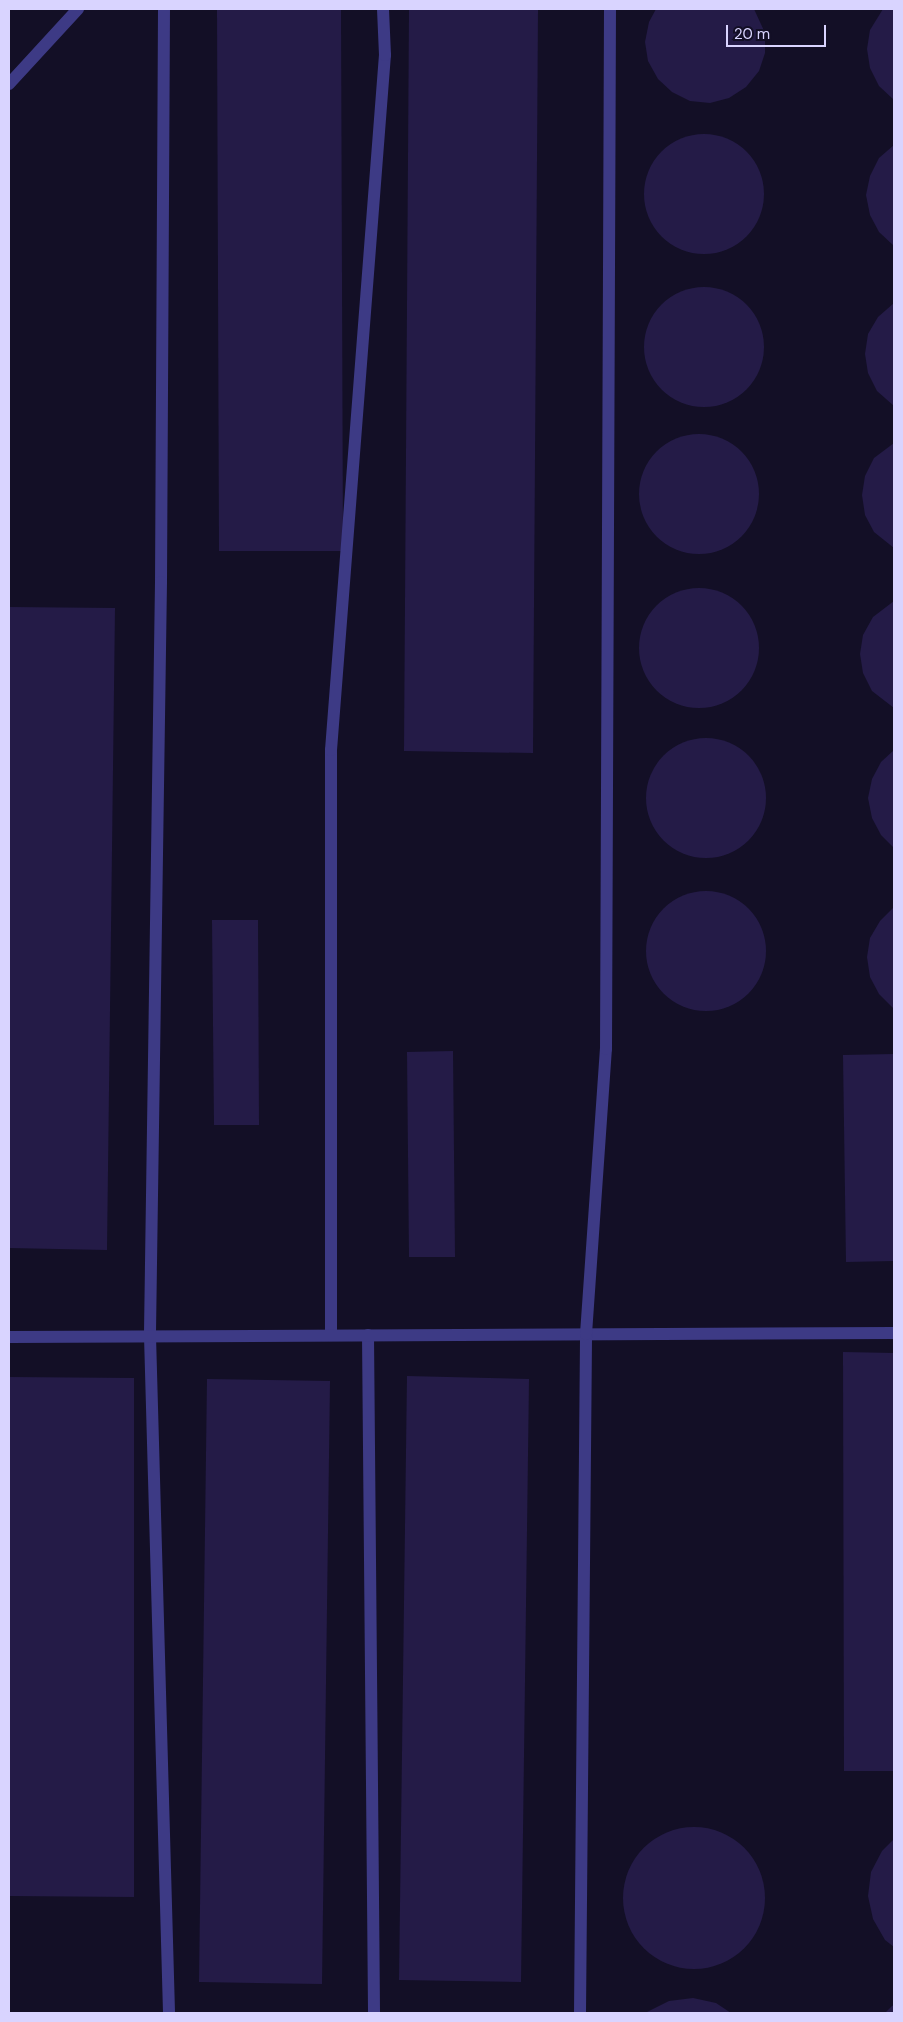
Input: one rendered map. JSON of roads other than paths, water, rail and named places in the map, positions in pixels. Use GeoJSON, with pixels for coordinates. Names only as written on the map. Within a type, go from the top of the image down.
{"type":"FeatureCollection","features":[{"type":"Feature","properties":{"kind":"lane"},"geometry":{"type":"LineString","coordinates":[[9,84],[78,9]]}},
{"type":"Feature","properties":{"kind":"lane"},"geometry":{"type":"LineString","coordinates":[[164,9],[161,582],[150,1336],[169,2013]]}},
{"type":"Feature","properties":{"kind":"lane"},"geometry":{"type":"LineString","coordinates":[[331,1335],[331,750],[386,55],[383,9]]}},
{"type":"Feature","properties":{"kind":"lane"},"geometry":{"type":"LineString","coordinates":[[580,2013],[586,1334],[606,1049],[610,9]]}},
{"type":"Feature","properties":{"kind":"lane"},"geometry":{"type":"LineString","coordinates":[[9,1337],[894,1333]]}},
{"type":"Feature","properties":{"kind":"lane"},"geometry":{"type":"LineString","coordinates":[[368,1335],[374,2013]]}}]}
